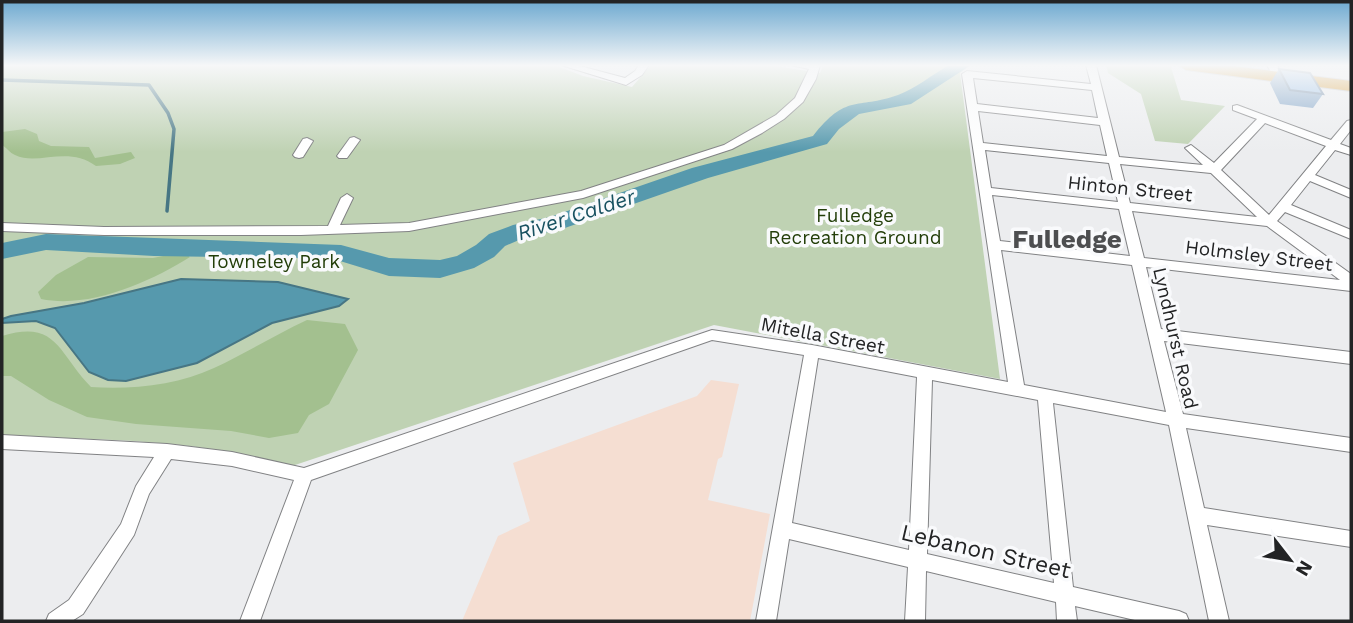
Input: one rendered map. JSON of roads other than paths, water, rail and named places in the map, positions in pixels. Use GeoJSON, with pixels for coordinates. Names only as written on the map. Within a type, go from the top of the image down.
{"type":"FeatureCollection","features":[{"type":"Feature","properties":{"kind":"street"},"geometry":{"type":"LineString","coordinates":[[2,227],[104,231],[409,227],[583,194],[728,147],[780,117],[802,94]]}},
{"type":"Feature","properties":{"kind":"street"},"geometry":{"type":"LineString","coordinates":[[970,94],[1017,390]]}},
{"type":"Feature","properties":{"kind":"street","name":"Lyndhurst Road"},"geometry":{"type":"LineString","coordinates":[[1099,94],[1156,334],[1219,621]]}},
{"type":"Feature","properties":{"kind":"street"},"geometry":{"type":"LineString","coordinates":[[972,107],[1105,122]]}},
{"type":"Feature","properties":{"kind":"street"},"geometry":{"type":"LineString","coordinates":[[1237,108],[1351,152]]}},
{"type":"Feature","properties":{"kind":"street"},"geometry":{"type":"LineString","coordinates":[[1214,170],[1264,118]]}},
{"type":"Feature","properties":{"kind":"street"},"geometry":{"type":"LineString","coordinates":[[1270,222],[1351,123]]}},
{"type":"Feature","properties":{"kind":"street"},"geometry":{"type":"LineString","coordinates":[[343,156],[355,140]]}},
{"type":"Feature","properties":{"kind":"street"},"geometry":{"type":"LineString","coordinates":[[299,155],[307,141]]}},
{"type":"Feature","properties":{"kind":"street"},"geometry":{"type":"LineString","coordinates":[[979,146],[1214,170]]}},
{"type":"Feature","properties":{"kind":"street"},"geometry":{"type":"LineString","coordinates":[[1191,148],[1270,222],[1351,283]]}},
{"type":"Feature","properties":{"kind":"street"},"geometry":{"type":"LineString","coordinates":[[1308,176],[1351,194]]}},
{"type":"Feature","properties":{"kind":"street","name":"Hinton Street"},"geometry":{"type":"LineString","coordinates":[[986,191],[1270,222]]}},
{"type":"Feature","properties":{"kind":"street"},"geometry":{"type":"LineString","coordinates":[[332,230],[347,198]]}},
{"type":"Feature","properties":{"kind":"street"},"geometry":{"type":"LineString","coordinates":[[1283,206],[1351,234]]}},
{"type":"Feature","properties":{"kind":"street","name":"Holmsley Street"},"geometry":{"type":"LineString","coordinates":[[994,245],[1351,283]]}},
{"type":"Feature","properties":{"kind":"street"},"geometry":{"type":"LineString","coordinates":[[1156,334],[1351,358]]}},
{"type":"Feature","properties":{"kind":"street","name":"Mitella Street"},"geometry":{"type":"LineString","coordinates":[[304,475],[712,335],[812,351],[1175,420],[1349,440]]}},
{"type":"Feature","properties":{"kind":"street"},"geometry":{"type":"LineString","coordinates":[[766,621],[812,351]]}},
{"type":"Feature","properties":{"kind":"street"},"geometry":{"type":"LineString","coordinates":[[915,621],[925,374]]}},
{"type":"Feature","properties":{"kind":"street"},"geometry":{"type":"LineString","coordinates":[[1045,396],[1067,621]]}},
{"type":"Feature","properties":{"kind":"street"},"geometry":{"type":"LineString","coordinates":[[2,442],[167,451],[232,459],[304,475],[250,621]]}},
{"type":"Feature","properties":{"kind":"street"},"geometry":{"type":"LineString","coordinates":[[64,619],[76,607],[128,529],[142,491],[167,451]]}},
{"type":"Feature","properties":{"kind":"street"},"geometry":{"type":"LineString","coordinates":[[1196,515],[1351,539]]}},
{"type":"Feature","properties":{"kind":"street","name":"Lebanon Street"},"geometry":{"type":"LineString","coordinates":[[782,529],[1179,621]]}},
{"type":"Feature","properties":{"kind":"water"},"geometry":{"type":"Polygon","coordinates":[[[181,279],[278,282],[348,299],[339,306],[272,323],[197,363],[126,381],[108,380],[89,372],[55,328],[36,321],[2,323],[2,319],[11,316],[84,303],[181,279]]]}},
{"type":"Feature","properties":{"kind":"waterway"},"geometry":{"type":"LineString","coordinates":[[155,94],[168,113],[174,129],[167,211]]}},
{"type":"Feature","properties":{"kind":"waterway","name":"River Calder"},"geometry":{"type":"LineString","coordinates":[[2,251],[46,242],[154,248],[295,250],[341,253],[389,267],[440,269],[465,262],[485,251],[497,240],[521,230],[554,224],[700,173],[820,140],[832,125],[853,109],[904,100],[914,94]]}},
{"type":"Feature","properties":{"kind":"district","name":"Fulledge"},"geometry":{"type":"Point","coordinates":[1067,239]}},
{"type":"Feature","properties":{"kind":"park label","name":"Fulledge Recreation Ground"},"geometry":{"type":"Point","coordinates":[855,226]}},
{"type":"Feature","properties":{"kind":"park label","name":"Towneley Park"},"geometry":{"type":"Point","coordinates":[274,261]}}]}
